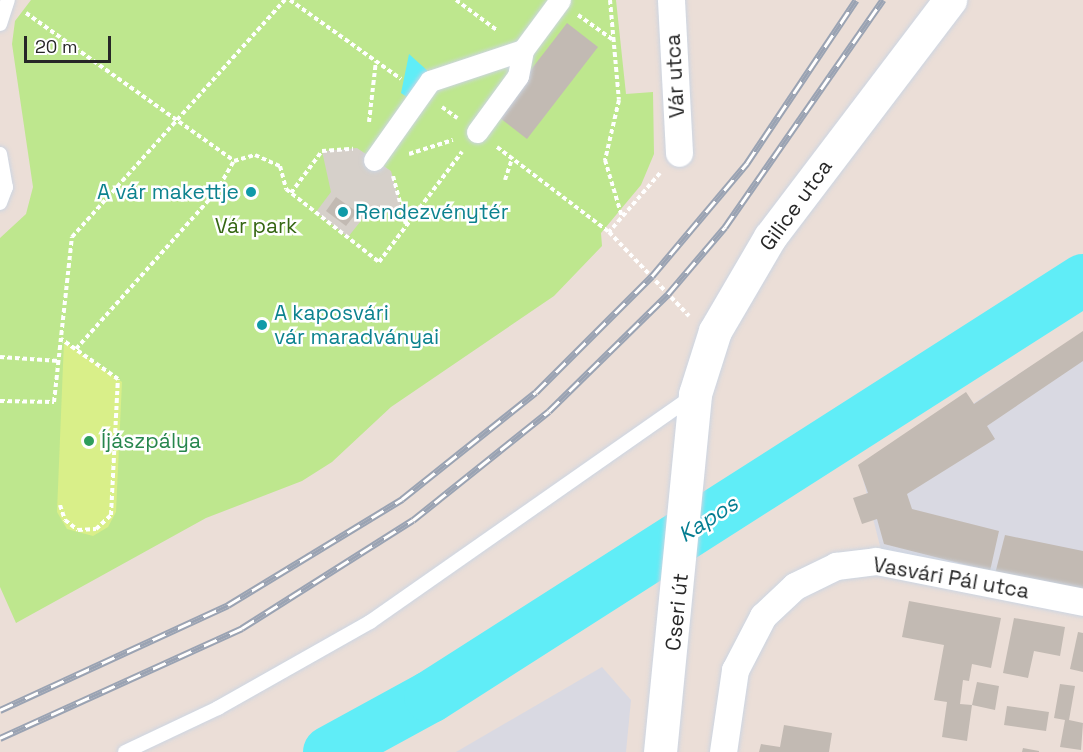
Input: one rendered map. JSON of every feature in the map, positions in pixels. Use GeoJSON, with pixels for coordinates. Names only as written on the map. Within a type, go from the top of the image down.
{"type":"FeatureCollection","features":[{"type":"Feature","properties":{"kind":"street","name":"Vár utca"},"geometry":{"type":"LineString","coordinates":[[671,0],[679,153]]}},
{"type":"Feature","properties":{"kind":"street","name":"Gilice utca"},"geometry":{"type":"LineString","coordinates":[[692,435],[695,394],[715,331],[770,237],[950,0]]}},
{"type":"Feature","properties":{"kind":"street"},"geometry":{"type":"LineString","coordinates":[[477,132],[518,76],[523,50],[560,1]]}},
{"type":"Feature","properties":{"kind":"street"},"geometry":{"type":"LineString","coordinates":[[372,158],[430,81],[523,50]]}},
{"type":"Feature","properties":{"kind":"street","name":"Cseri út"},"geometry":{"type":"LineString","coordinates":[[660,752],[678,609],[692,435]]}},
{"type":"Feature","properties":{"kind":"street","name":"Vasvári Pál utca"},"geometry":{"type":"LineString","coordinates":[[723,752],[735,670],[763,616],[795,586],[836,566],[876,561],[1083,602]]}},
{"type":"Feature","properties":{"kind":"lane"},"geometry":{"type":"LineString","coordinates":[[0,24],[8,0]]}},
{"type":"Feature","properties":{"kind":"lane"},"geometry":{"type":"LineString","coordinates":[[0,153],[6,187],[0,203]]}},
{"type":"Feature","properties":{"kind":"lane"},"geometry":{"type":"LineString","coordinates":[[125,752],[218,708],[370,622],[695,394]]}},
{"type":"Feature","properties":{"kind":"path"},"geometry":{"type":"LineString","coordinates":[[0,401],[54,402],[72,237],[285,0]]}},
{"type":"Feature","properties":{"kind":"path"},"geometry":{"type":"LineString","coordinates":[[290,0],[401,79]]}},
{"type":"Feature","properties":{"kind":"path"},"geometry":{"type":"LineString","coordinates":[[456,0],[523,50]]}},
{"type":"Feature","properties":{"kind":"path"},"geometry":{"type":"LineString","coordinates":[[610,0],[619,100],[605,160],[622,218]]}},
{"type":"Feature","properties":{"kind":"path"},"geometry":{"type":"LineString","coordinates":[[560,1],[614,40]]}},
{"type":"Feature","properties":{"kind":"path"},"geometry":{"type":"LineString","coordinates":[[20,8],[234,161]]}},
{"type":"Feature","properties":{"kind":"path"},"geometry":{"type":"LineString","coordinates":[[422,92],[609,232],[693,320],[715,331]]}},
{"type":"Feature","properties":{"kind":"path"},"geometry":{"type":"LineString","coordinates":[[76,349],[216,192],[234,161],[255,155],[267,158],[280,166],[291,193],[379,262],[477,132]]}},
{"type":"Feature","properties":{"kind":"path"},"geometry":{"type":"LineString","coordinates":[[291,193],[322,151],[372,158],[406,225]]}},
{"type":"Feature","properties":{"kind":"path"},"geometry":{"type":"LineString","coordinates":[[609,232],[679,153]]}},
{"type":"Feature","properties":{"kind":"path"},"geometry":{"type":"LineString","coordinates":[[505,180],[512,158]]}},
{"type":"Feature","properties":{"kind":"path"},"geometry":{"type":"LineString","coordinates":[[60,505],[71,526],[88,531],[105,524],[113,504],[118,379],[61,338]]}},
{"type":"Feature","properties":{"kind":"path"},"geometry":{"type":"LineString","coordinates":[[0,357],[59,361]]}},
{"type":"Feature","properties":{"kind":"shaded area"},"geometry":{"type":"Polygon","coordinates":[[[357,148],[391,171],[402,210],[364,217],[348,237],[316,212],[331,192],[322,151],[357,148]]]}},
{"type":"Feature","properties":{"kind":"shaded area"},"geometry":{"type":"Polygon","coordinates":[[[1083,333],[1083,589],[881,550],[862,475],[1083,333]]]}},
{"type":"Feature","properties":{"kind":"shaded area"},"geometry":{"type":"Polygon","coordinates":[[[602,667],[631,700],[626,752],[456,752],[602,667]]]}},
{"type":"Feature","properties":{"kind":"green space","name":"Vár park"},"geometry":{"type":"Polygon","coordinates":[[[31,0],[616,0],[626,94],[653,92],[654,154],[641,185],[601,233],[602,246],[554,296],[391,407],[332,462],[302,481],[206,518],[16,623],[0,587],[0,238],[26,214],[33,187],[12,44],[15,21],[31,0]]]}},
{"type":"Feature","properties":{"kind":"green space","name":"Íjászpálya"},"geometry":{"type":"Polygon","coordinates":[[[64,341],[122,382],[116,512],[108,527],[93,536],[67,529],[57,512],[64,341]]]}},
{"type":"Feature","properties":{"kind":"water"},"geometry":{"type":"Polygon","coordinates":[[[409,54],[430,73],[411,100],[401,93],[409,54]]]}},
{"type":"Feature","properties":{"kind":"building"},"geometry":{"type":"Polygon","coordinates":[[[567,23],[598,47],[527,139],[496,115],[567,23]]]}},
{"type":"Feature","properties":{"kind":"building"},"geometry":{"type":"Polygon","coordinates":[[[336,197],[357,212],[346,226],[326,211],[336,197]]]}},
{"type":"Feature","properties":{"kind":"building"},"geometry":{"type":"Polygon","coordinates":[[[1083,331],[1083,361],[987,426],[995,439],[907,494],[912,509],[999,531],[990,571],[884,544],[877,519],[862,524],[853,498],[868,493],[858,465],[966,392],[974,404],[1083,331]]]}},
{"type":"Feature","properties":{"kind":"building"},"geometry":{"type":"Polygon","coordinates":[[[1005,535],[1083,551],[1083,592],[995,574],[1005,535]]]}},
{"type":"Feature","properties":{"kind":"building"},"geometry":{"type":"Polygon","coordinates":[[[909,601],[1001,618],[991,668],[972,664],[969,681],[963,680],[960,704],[972,705],[967,741],[942,737],[947,702],[934,700],[944,645],[902,637],[909,601]]]}},
{"type":"Feature","properties":{"kind":"building"},"geometry":{"type":"Polygon","coordinates":[[[1014,618],[1065,627],[1060,656],[1034,651],[1028,678],[1003,673],[1014,618]]]}},
{"type":"Feature","properties":{"kind":"building"},"geometry":{"type":"Polygon","coordinates":[[[1078,632],[1083,633],[1083,672],[1070,669],[1078,632]]]}},
{"type":"Feature","properties":{"kind":"building"},"geometry":{"type":"Polygon","coordinates":[[[977,682],[999,686],[995,710],[972,705],[977,682]]]}},
{"type":"Feature","properties":{"kind":"building"},"geometry":{"type":"Polygon","coordinates":[[[1060,684],[1075,686],[1069,720],[1083,723],[1081,750],[1060,747],[1065,720],[1054,718],[1060,684]]]}},
{"type":"Feature","properties":{"kind":"building"},"geometry":{"type":"Polygon","coordinates":[[[1007,706],[1049,712],[1046,731],[1004,725],[1007,706]]]}},
{"type":"Feature","properties":{"kind":"building"},"geometry":{"type":"Polygon","coordinates":[[[784,725],[832,733],[829,752],[759,752],[761,744],[780,747],[784,725]]]}},
{"type":"Feature","properties":{"kind":"building"},"geometry":{"type":"Polygon","coordinates":[[[1023,748],[1039,751],[1039,752],[1022,752],[1023,748]]]}},
{"type":"Feature","properties":{"kind":"waterway","name":"Kapos"},"geometry":{"type":"LineString","coordinates":[[329,752],[430,697],[1083,280]]}},
{"type":"Feature","properties":{"kind":"railway"},"geometry":{"type":"LineString","coordinates":[[0,710],[228,605],[402,499],[536,392],[652,276],[747,163],[856,0]]}},
{"type":"Feature","properties":{"kind":"railway"},"geometry":{"type":"LineString","coordinates":[[0,738],[242,628],[413,520],[549,411],[668,294],[725,227],[883,0]]}},
{"type":"Feature","properties":{"kind":"place","name":"A vár makettje"},"geometry":{"type":"Point","coordinates":[251,192]}},
{"type":"Feature","properties":{"kind":"place","name":"Rendezvénytér"},"geometry":{"type":"Point","coordinates":[343,212]}},
{"type":"Feature","properties":{"kind":"place","name":"A kaposvári vár maradványai"},"geometry":{"type":"Point","coordinates":[262,325]}},
{"type":"Feature","properties":{"kind":"place","name":"Íjászpálya"},"geometry":{"type":"Point","coordinates":[89,441]}}]}
